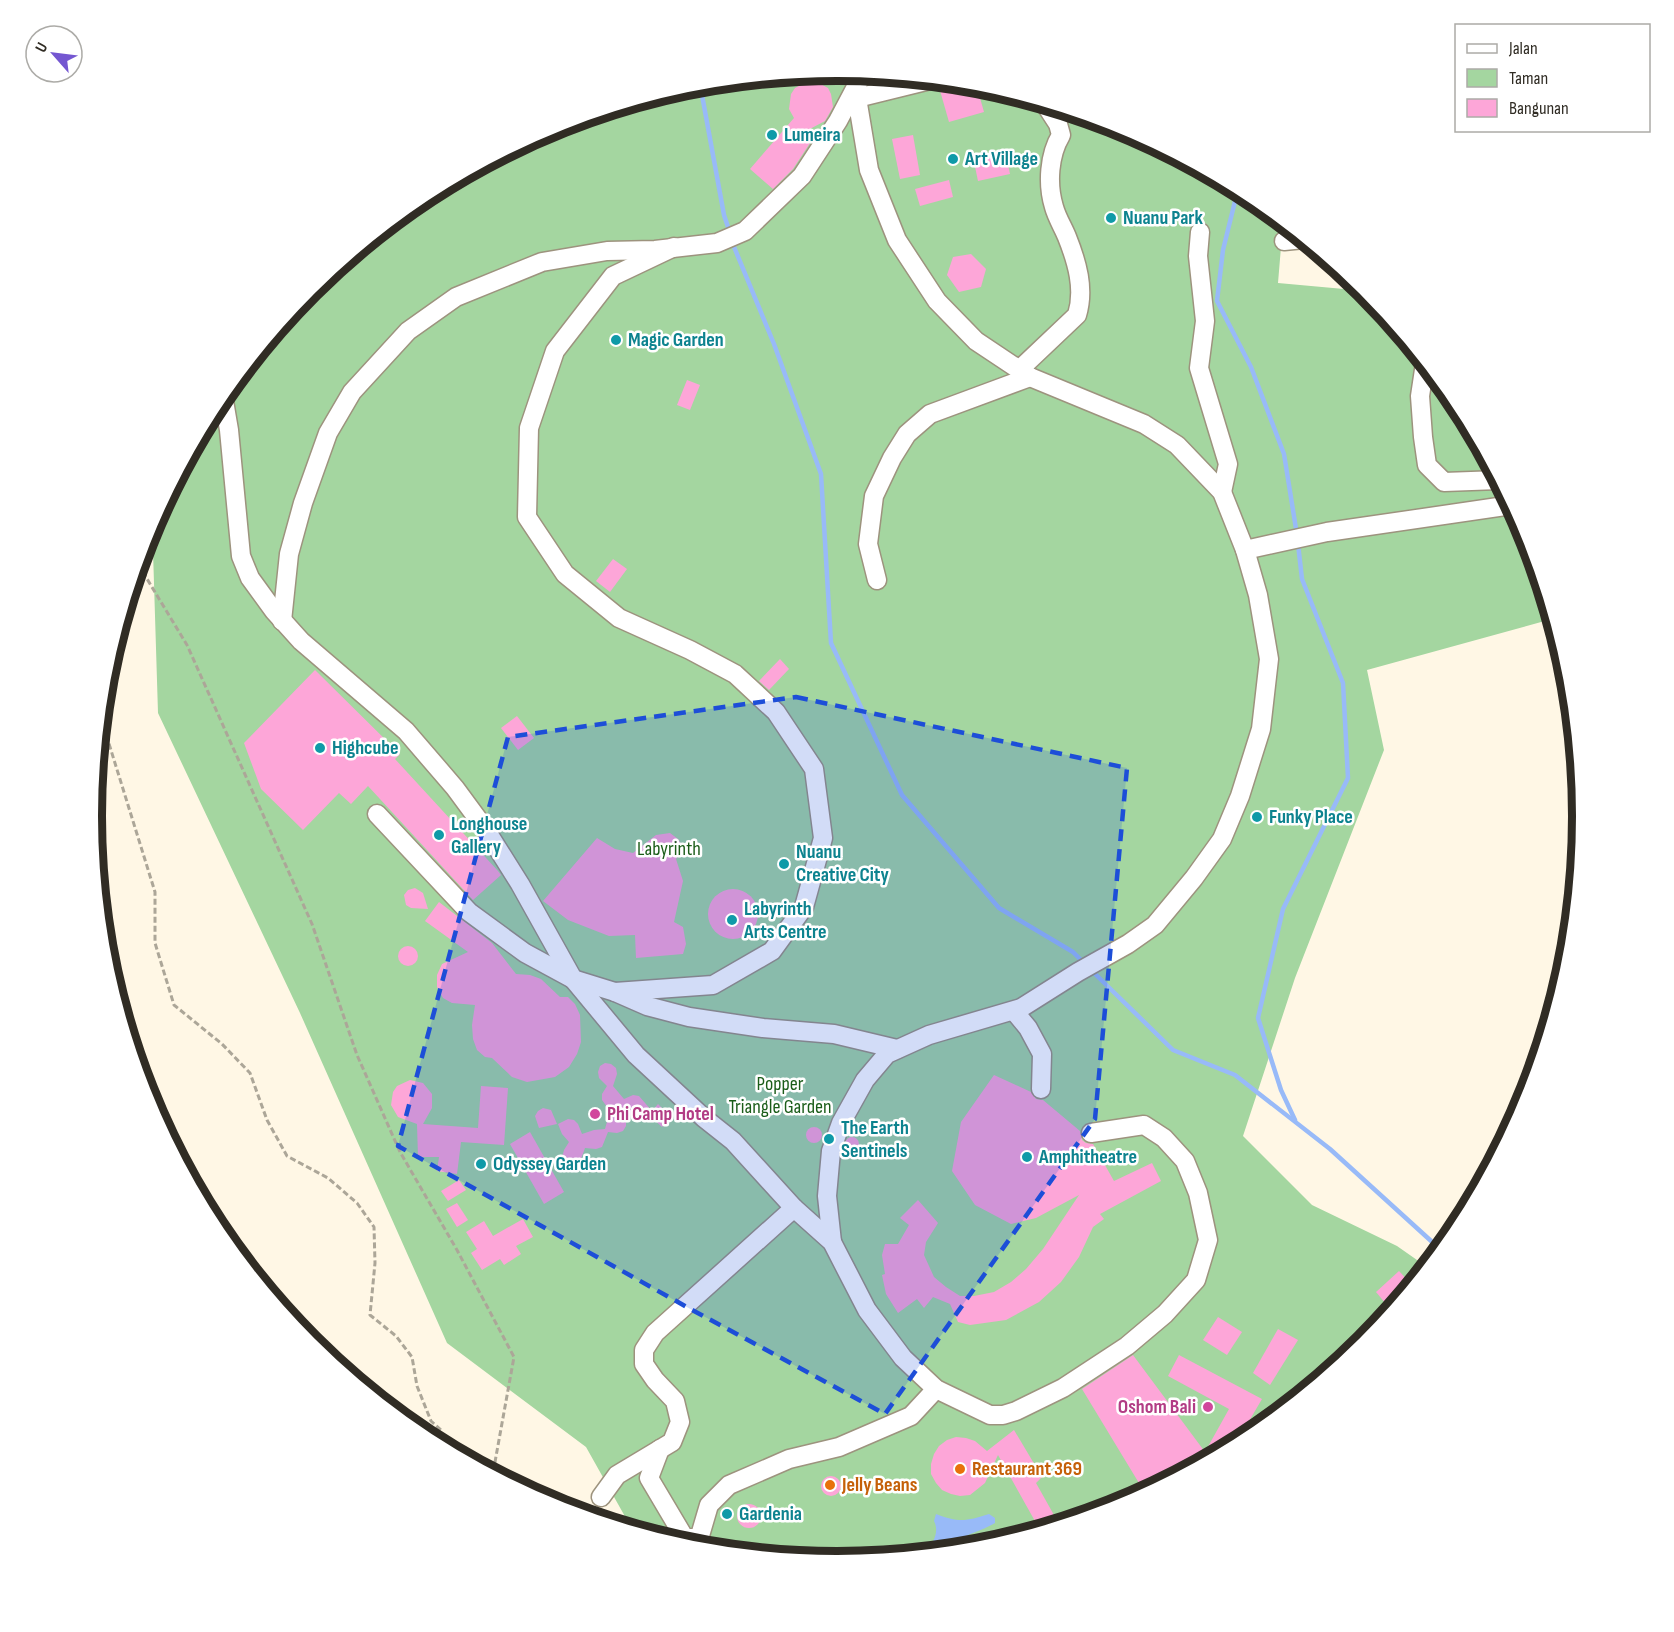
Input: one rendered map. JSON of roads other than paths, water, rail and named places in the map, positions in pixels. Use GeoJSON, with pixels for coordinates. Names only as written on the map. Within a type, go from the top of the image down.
{"type":"FeatureCollection","features":[{"type":"Feature","properties":{"kind":"lane"},"geometry":{"type":"LineString","coordinates":[[858,84],[880,83]]}},
{"type":"Feature","properties":{"kind":"lane"},"geometry":{"type":"LineString","coordinates":[[282,621],[289,554],[303,502],[328,433],[352,392],[408,331],[456,297],[542,262],[607,250],[655,250],[717,243],[746,231],[802,176],[838,121],[858,84]]}},
{"type":"Feature","properties":{"kind":"lane"},"geometry":{"type":"LineString","coordinates":[[832,1242],[827,1196],[831,1151],[841,1123],[865,1080],[887,1054],[929,1035],[1014,1011],[1128,944],[1155,925],[1194,878],[1222,839],[1240,796],[1261,729],[1269,659],[1258,595],[1245,550],[1222,492],[1177,445],[1144,424],[1024,373],[976,341],[937,301],[897,240],[869,170],[858,84]]}},
{"type":"Feature","properties":{"kind":"lane"},"geometry":{"type":"LineString","coordinates":[[877,580],[868,544],[874,496],[892,458],[907,434],[930,414],[1024,373],[1077,315],[1080,303],[1078,272],[1053,206],[1050,169],[1054,147],[1061,135],[1058,124],[1050,113]]}},
{"type":"Feature","properties":{"kind":"lane"},"geometry":{"type":"LineString","coordinates":[[1200,232],[1198,256],[1205,321],[1199,368],[1228,464],[1222,492]]}},
{"type":"Feature","properties":{"kind":"lane"},"geometry":{"type":"LineString","coordinates":[[1284,241],[1293,240]]}},
{"type":"Feature","properties":{"kind":"lane"},"geometry":{"type":"LineString","coordinates":[[615,992],[713,985],[772,951],[804,907],[823,838],[814,769],[776,712],[735,674],[690,650],[619,618],[565,574],[527,517],[529,428],[555,351],[613,276],[674,247]]}},
{"type":"Feature","properties":{"kind":"lane"},"geometry":{"type":"LineString","coordinates":[[1423,374],[1420,396],[1428,465],[1444,482],[1491,480]]}},
{"type":"Feature","properties":{"kind":"lane"},"geometry":{"type":"LineString","coordinates":[[225,409],[242,556],[250,578],[282,621],[301,641],[405,731],[455,789],[486,830],[514,875],[573,979],[636,1055],[704,1118],[733,1141],[794,1208],[832,1242],[867,1310],[903,1358],[936,1389],[990,1415],[1003,1415],[1016,1411],[1063,1388],[1127,1346],[1165,1314],[1196,1280],[1208,1239],[1198,1193],[1185,1161],[1164,1138],[1144,1125],[1091,1133]]}},
{"type":"Feature","properties":{"kind":"lane"},"geometry":{"type":"LineString","coordinates":[[1245,550],[1327,532],[1503,506]]}},
{"type":"Feature","properties":{"kind":"lane"},"geometry":{"type":"LineString","coordinates":[[377,814],[469,912],[525,953],[573,979],[615,992],[647,1006],[689,1017],[764,1028],[834,1034],[897,1048]]}},
{"type":"Feature","properties":{"kind":"lane"},"geometry":{"type":"LineString","coordinates":[[1014,1011],[1028,1028],[1042,1054],[1041,1089]]}},
{"type":"Feature","properties":{"kind":"lane"},"geometry":{"type":"LineString","coordinates":[[601,1497],[617,1475],[672,1442],[680,1422],[675,1401],[655,1380],[644,1364],[644,1350],[655,1333],[794,1208]]}},
{"type":"Feature","properties":{"kind":"lane"},"geometry":{"type":"LineString","coordinates":[[699,1538],[709,1505],[729,1485],[789,1459],[839,1447],[911,1416],[936,1389]]}},
{"type":"Feature","properties":{"kind":"lane"},"geometry":{"type":"LineString","coordinates":[[660,1449],[649,1478],[682,1534]]}},
{"type":"Feature","properties":{"kind":"water"},"geometry":{"type":"Polygon","coordinates":[[[936,1514],[963,1520],[989,1514],[995,1518],[995,1523],[958,1541],[931,1545],[936,1533],[934,1521],[936,1514]]]}},
{"type":"Feature","properties":{"kind":"waterway"},"geometry":{"type":"LineString","coordinates":[[702,94],[724,215],[730,233]]}},
{"type":"Feature","properties":{"kind":"waterway"},"geometry":{"type":"LineString","coordinates":[[1236,199],[1223,250],[1217,301],[1251,367],[1284,454],[1297,535]]}},
{"type":"Feature","properties":{"kind":"waterway"},"geometry":{"type":"LineString","coordinates":[[732,242],[774,344],[821,474],[831,643],[902,795],[999,908],[1073,952],[1084,963]]}},
{"type":"Feature","properties":{"kind":"waterway"},"geometry":{"type":"LineString","coordinates":[[1295,1120],[1281,1090],[1258,1018],[1283,909],[1348,778],[1343,683],[1302,579],[1298,544]]}},
{"type":"Feature","properties":{"kind":"waterway"},"geometry":{"type":"LineString","coordinates":[[1090,969],[1173,1050],[1235,1075],[1330,1149],[1434,1244]]}},
{"type":"Feature","properties":{"kind":"place","name":"Lumeira"},"geometry":{"type":"Point","coordinates":[772,135]}},
{"type":"Feature","properties":{"kind":"place","name":"Art Village"},"geometry":{"type":"Point","coordinates":[953,159]}},
{"type":"Feature","properties":{"kind":"place","name":"Nuanu Park"},"geometry":{"type":"Point","coordinates":[1111,218]}},
{"type":"Feature","properties":{"kind":"place","name":"Magic Garden"},"geometry":{"type":"Point","coordinates":[616,340]}},
{"type":"Feature","properties":{"kind":"place","name":"Highcube"},"geometry":{"type":"Point","coordinates":[320,748]}},
{"type":"Feature","properties":{"kind":"place","name":"Funky Place"},"geometry":{"type":"Point","coordinates":[1257,817]}},
{"type":"Feature","properties":{"kind":"place","name":"Longhouse Gallery"},"geometry":{"type":"Point","coordinates":[439,835]}},
{"type":"Feature","properties":{"kind":"place","name":"Nuanu Creative City"},"geometry":{"type":"Point","coordinates":[784,864]}},
{"type":"Feature","properties":{"kind":"place","name":"Labyrinth Arts Centre"},"geometry":{"type":"Point","coordinates":[732,920]}},
{"type":"Feature","properties":{"kind":"place","name":"Phi Camp Hotel"},"geometry":{"type":"Point","coordinates":[595,1114]}},
{"type":"Feature","properties":{"kind":"place","name":"The Earth Sentinels"},"geometry":{"type":"Point","coordinates":[829,1139]}},
{"type":"Feature","properties":{"kind":"place","name":"Amphitheatre"},"geometry":{"type":"Point","coordinates":[1027,1157]}},
{"type":"Feature","properties":{"kind":"place","name":"Odyssey Garden"},"geometry":{"type":"Point","coordinates":[481,1164]}},
{"type":"Feature","properties":{"kind":"place","name":"Oshom Bali"},"geometry":{"type":"Point","coordinates":[1208,1407]}},
{"type":"Feature","properties":{"kind":"place","name":"Restaurant 369"},"geometry":{"type":"Point","coordinates":[960,1469]}},
{"type":"Feature","properties":{"kind":"place","name":"Jelly Beans"},"geometry":{"type":"Point","coordinates":[830,1485]}},
{"type":"Feature","properties":{"kind":"place","name":"Gardenia"},"geometry":{"type":"Point","coordinates":[727,1514]}},
{"type":"Feature","properties":{"kind":"park label","name":"Labyrinth"},"geometry":{"type":"Point","coordinates":[669,849]}},
{"type":"Feature","properties":{"kind":"park label","name":"Popper Triangle Garden"},"geometry":{"type":"Point","coordinates":[780,1096]}}]}
